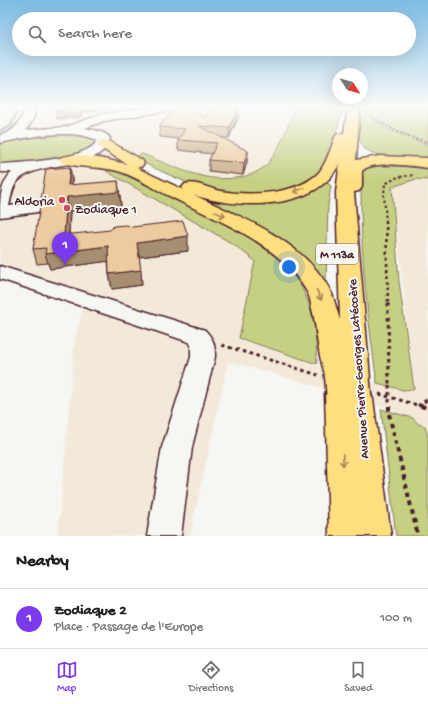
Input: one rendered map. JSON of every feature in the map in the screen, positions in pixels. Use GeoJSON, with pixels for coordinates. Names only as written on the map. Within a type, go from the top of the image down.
{"type":"FeatureCollection","features":[{"type":"Feature","properties":{"kind":"main road","name":"Avenue Pierre-Georges Latécoère"},"geometry":{"type":"LineString","coordinates":[[345,131],[342,137],[336,231],[348,385],[372,536]]}},
{"type":"Feature","properties":{"kind":"main road","name":"Avenue Pierre-Georges Latécoère"},"geometry":{"type":"LineString","coordinates":[[348,536],[348,244],[345,192],[352,131]]}},
{"type":"Feature","properties":{"kind":"main road"},"geometry":{"type":"LineString","coordinates":[[355,131],[355,144],[357,148],[372,154],[405,161]]}},
{"type":"Feature","properties":{"kind":"main road"},"geometry":{"type":"LineString","coordinates":[[99,139],[137,164],[197,191],[212,196],[247,199],[270,198],[290,194],[316,182],[326,173],[342,137]]}},
{"type":"Feature","properties":{"kind":"main road"},"geometry":{"type":"LineString","coordinates":[[67,160],[96,162],[126,169],[246,227],[270,241],[291,258],[307,274],[320,294],[348,385]]}},
{"type":"Feature","properties":{"kind":"main road"},"geometry":{"type":"LineString","coordinates":[[348,244],[353,203],[354,172],[357,166],[373,161],[428,163]]}},
{"type":"Feature","properties":{"kind":"street"},"geometry":{"type":"LineString","coordinates":[[4,138],[18,131]]}},
{"type":"Feature","properties":{"kind":"street"},"geometry":{"type":"LineString","coordinates":[[44,131],[48,132]]}},
{"type":"Feature","properties":{"kind":"street"},"geometry":{"type":"LineString","coordinates":[[4,138],[63,131]]}},
{"type":"Feature","properties":{"kind":"street"},"geometry":{"type":"LineString","coordinates":[[63,131],[99,139]]}},
{"type":"Feature","properties":{"kind":"street"},"geometry":{"type":"LineString","coordinates":[[92,131],[99,139]]}},
{"type":"Feature","properties":{"kind":"street"},"geometry":{"type":"LineString","coordinates":[[32,208],[0,211],[3,174],[14,176],[33,166],[67,160],[90,153],[99,139]]}},
{"type":"Feature","properties":{"kind":"street"},"geometry":{"type":"LineString","coordinates":[[0,272],[198,336],[204,344],[203,357],[177,447],[164,536]]}},
{"type":"Feature","properties":{"kind":"path"},"geometry":{"type":"LineString","coordinates":[[395,131],[428,143]]}},
{"type":"Feature","properties":{"kind":"path"},"geometry":{"type":"LineString","coordinates":[[416,176],[398,176],[385,184],[384,189],[388,255],[389,414],[418,536]]}},
{"type":"Feature","properties":{"kind":"path"},"geometry":{"type":"LineString","coordinates":[[198,336],[348,385],[428,408]]}},
{"type":"Feature","properties":{"kind":"path"},"geometry":{"type":"LineString","coordinates":[[418,406],[428,399]]}},
{"type":"Feature","properties":{"kind":"shaded area"},"geometry":{"type":"Polygon","coordinates":[[[0,131],[285,131],[268,163],[256,172],[244,176],[224,178],[203,176],[142,154],[107,171],[233,244],[255,261],[239,339],[356,378],[403,390],[414,389],[392,187],[417,179],[428,180],[428,438],[425,426],[418,424],[413,418],[340,393],[228,361],[190,536],[58,536],[75,338],[83,308],[34,291],[40,278],[11,268],[0,274],[0,131]]]}},
{"type":"Feature","properties":{"kind":"green space"},"geometry":{"type":"Polygon","coordinates":[[[285,131],[337,131],[323,166],[309,179],[298,185],[285,189],[257,194],[218,192],[196,186],[133,158],[142,154],[202,176],[228,179],[246,176],[262,169],[268,163],[285,131]]]}},
{"type":"Feature","properties":{"kind":"green space"},"geometry":{"type":"Polygon","coordinates":[[[359,131],[392,131],[428,145],[428,160],[385,156],[370,152],[362,145],[359,131]]]}},
{"type":"Feature","properties":{"kind":"green space"},"geometry":{"type":"Polygon","coordinates":[[[398,131],[428,131],[428,142],[398,131]]]}},
{"type":"Feature","properties":{"kind":"green space"},"geometry":{"type":"Polygon","coordinates":[[[78,133],[98,139],[97,145],[62,158],[0,165],[0,141],[52,134],[78,133]]]}},
{"type":"Feature","properties":{"kind":"green space"},"geometry":{"type":"Polygon","coordinates":[[[373,163],[428,166],[428,180],[416,179],[392,187],[399,281],[414,389],[403,390],[377,383],[364,276],[361,222],[362,168],[373,163]]]}},
{"type":"Feature","properties":{"kind":"green space"},"geometry":{"type":"Polygon","coordinates":[[[112,168],[123,172],[235,229],[265,248],[278,259],[290,271],[301,286],[309,304],[314,326],[317,364],[239,338],[255,261],[233,244],[106,171],[112,168]]]}},
{"type":"Feature","properties":{"kind":"green space"},"geometry":{"type":"Polygon","coordinates":[[[324,183],[331,186],[328,205],[326,284],[310,270],[184,193],[213,198],[311,189],[324,183]]]}},
{"type":"Feature","properties":{"kind":"green space"},"geometry":{"type":"Polygon","coordinates":[[[381,409],[413,418],[418,424],[425,426],[428,438],[428,536],[396,536],[381,409]]]}},
{"type":"Feature","properties":{"kind":"building"},"geometry":{"type":"Polygon","coordinates":[[[184,131],[209,131],[248,151],[244,163],[209,160],[217,143],[178,140],[184,131]]]}},
{"type":"Feature","properties":{"kind":"building"},"geometry":{"type":"Polygon","coordinates":[[[70,167],[68,185],[118,181],[119,192],[67,197],[64,235],[110,230],[114,226],[126,225],[132,227],[183,221],[188,236],[137,243],[141,270],[109,274],[108,246],[45,254],[46,248],[33,249],[46,169],[70,167]]]}},
{"type":"Feature","properties":{"kind":"place","name":"Aldoria"},"geometry":{"type":"Point","coordinates":[62,200]}},
{"type":"Feature","properties":{"kind":"place","name":"Zodiaque 1"},"geometry":{"type":"Point","coordinates":[67,208]}},
{"type":"Feature","properties":{"kind":"place","name":"Zodiaque 2"},"geometry":{"type":"Point","coordinates":[65,265]}}]}
